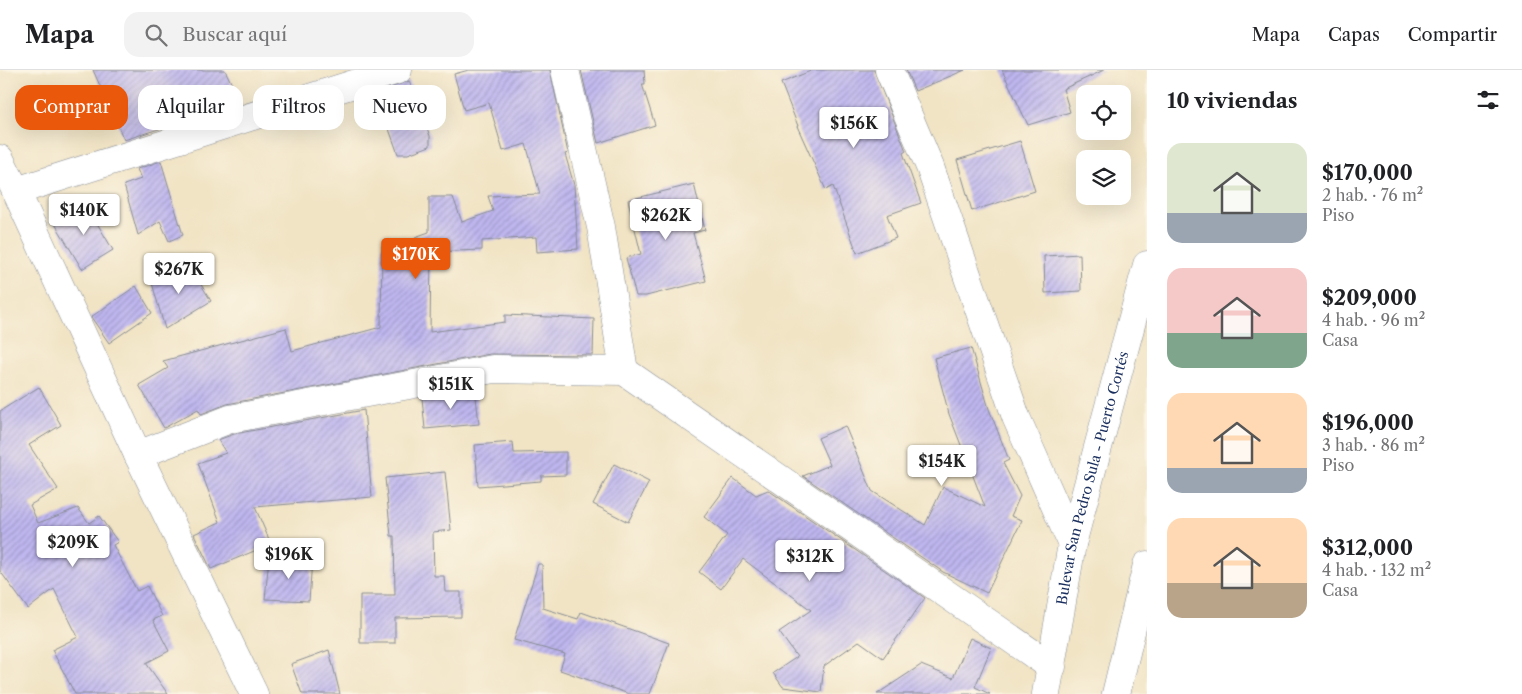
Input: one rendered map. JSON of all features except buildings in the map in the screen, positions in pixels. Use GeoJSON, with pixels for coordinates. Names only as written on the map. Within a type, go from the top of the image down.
{"type":"FeatureCollection","features":[{"type":"Feature","properties":{"kind":"main road"},"geometry":{"type":"LineString","coordinates":[[16,191],[367,74],[398,70]]}},
{"type":"Feature","properties":{"kind":"main road"},"geometry":{"type":"LineString","coordinates":[[565,70],[601,227],[624,371]]}},
{"type":"Feature","properties":{"kind":"main road"},"geometry":{"type":"LineString","coordinates":[[889,70],[930,167],[1016,417],[1072,544]]}},
{"type":"Feature","properties":{"kind":"main road"},"geometry":{"type":"LineString","coordinates":[[0,159],[138,455],[254,694]]}},
{"type":"Feature","properties":{"kind":"main road","name":"Bulevar San Pedro Sula - Puerto Cortés"},"geometry":{"type":"LineString","coordinates":[[1046,694],[1072,544],[1147,265]]}},
{"type":"Feature","properties":{"kind":"main road"},"geometry":{"type":"LineString","coordinates":[[138,455],[230,419],[493,369],[624,371],[1052,667]]}},
{"type":"Feature","properties":{"kind":"main road"},"geometry":{"type":"LineString","coordinates":[[1116,694],[1147,565]]}}]}
